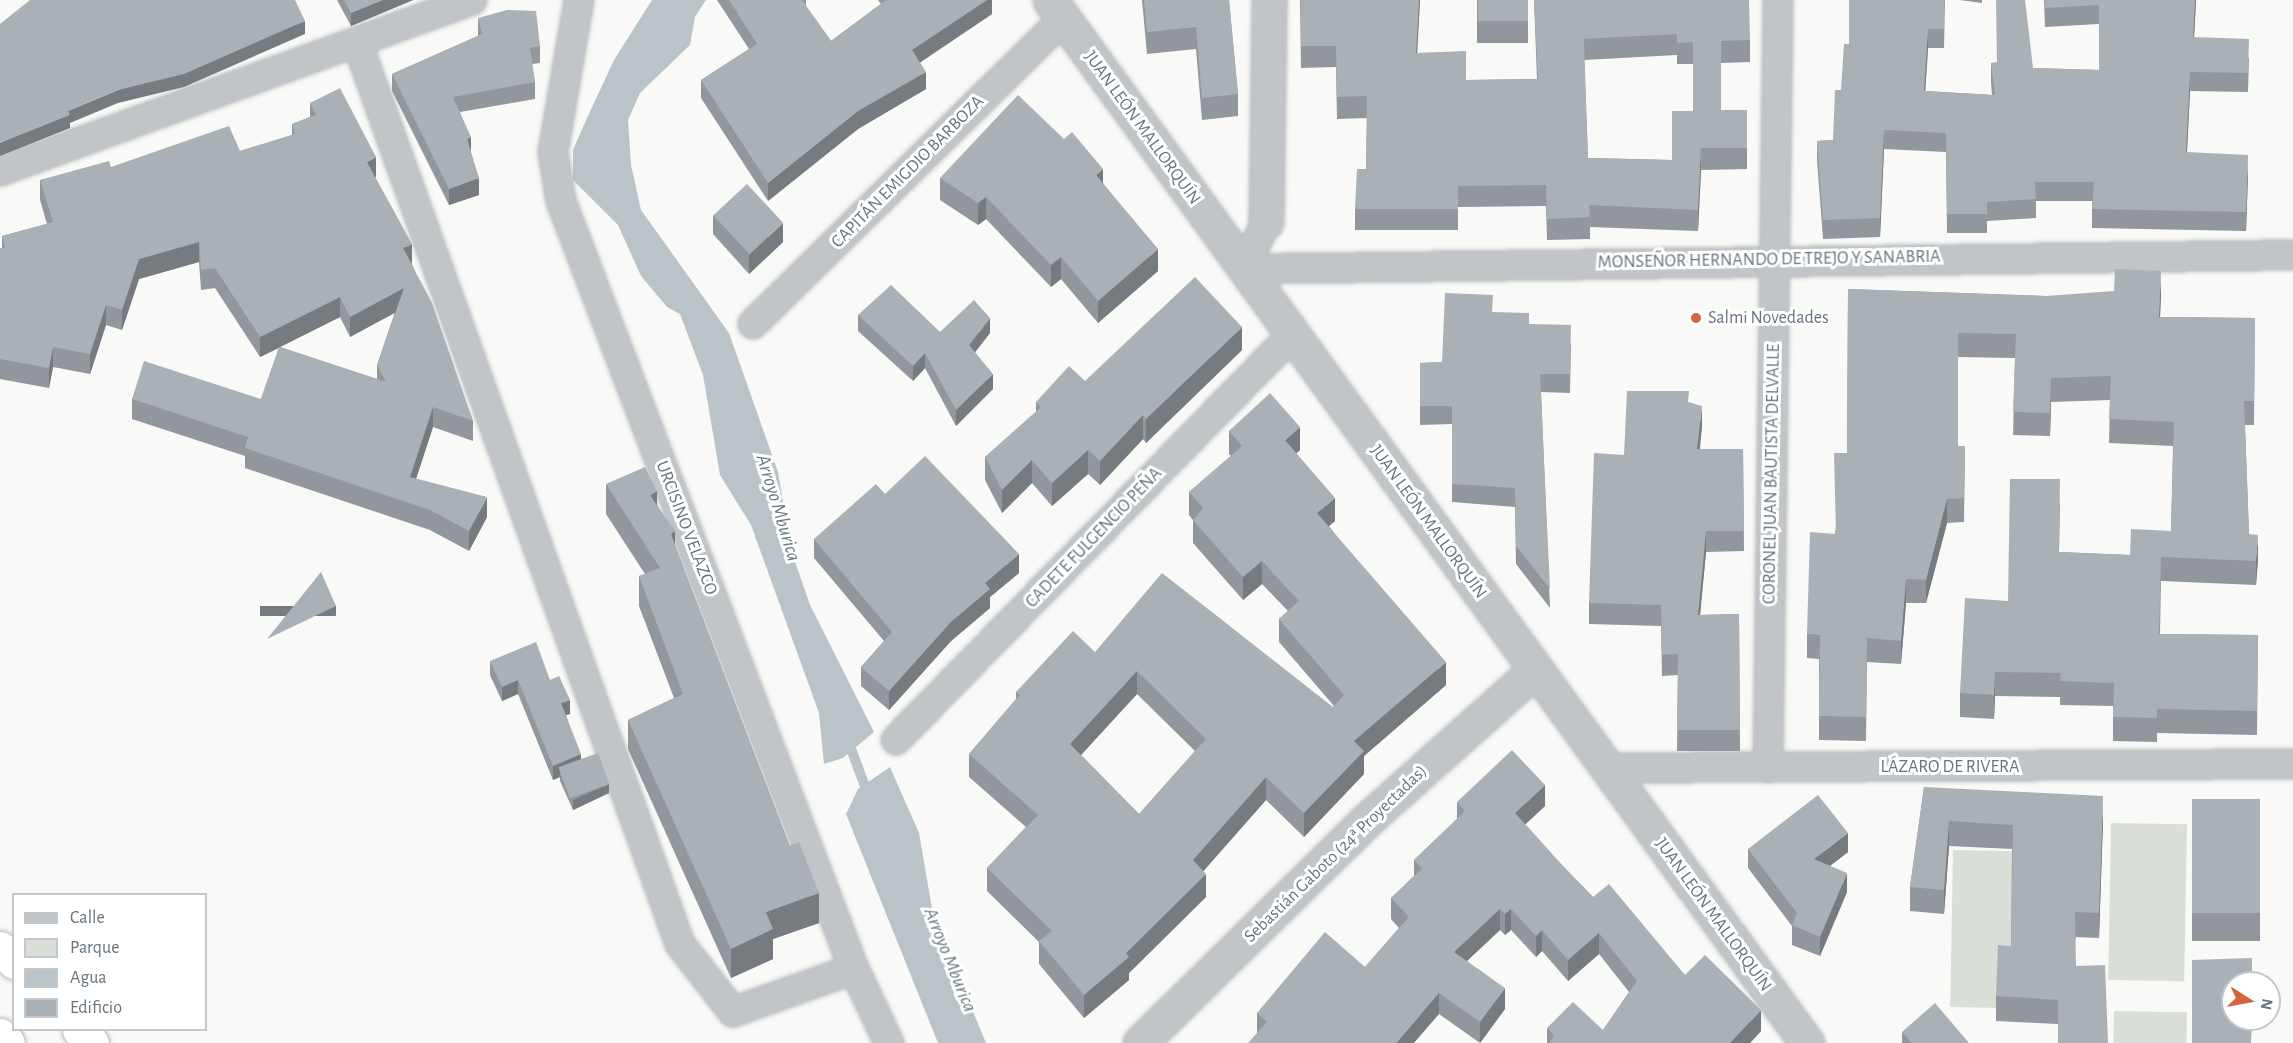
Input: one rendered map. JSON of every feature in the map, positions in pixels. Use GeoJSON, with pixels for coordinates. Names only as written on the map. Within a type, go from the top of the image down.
{"type":"FeatureCollection","features":[{"type":"Feature","properties":{"kind":"highway"},"geometry":{"type":"LineString","coordinates":[[0,948],[12,960]]}},
{"type":"Feature","properties":{"kind":"highway"},"geometry":{"type":"LineString","coordinates":[[81,1031],[92,1043]]}},
{"type":"Feature","properties":{"kind":"highway"},"geometry":{"type":"LineString","coordinates":[[0,1035],[8,1043]]}},
{"type":"Feature","properties":{"kind":"street"},"geometry":{"type":"LineString","coordinates":[[0,171],[472,0]]}},
{"type":"Feature","properties":{"kind":"street","name":"URCISINO VELAZCO"},"geometry":{"type":"LineString","coordinates":[[579,0],[553,152],[561,201],[854,969],[889,1043]]}},
{"type":"Feature","properties":{"kind":"street"},"geometry":{"type":"LineString","coordinates":[[1244,269],[1266,222],[1269,0]]}},
{"type":"Feature","properties":{"kind":"street","name":"CORONEL JUAN BAUTISTA DELVALLE"},"geometry":{"type":"LineString","coordinates":[[1768,768],[1778,0]]}},
{"type":"Feature","properties":{"kind":"street","name":"JUAN LEÓN MALLORQUÍN"},"geometry":{"type":"LineString","coordinates":[[1056,9],[1802,1041]]}},
{"type":"Feature","properties":{"kind":"street","name":"CAPITÁN EMIGDIO BARBOZA"},"geometry":{"type":"LineString","coordinates":[[753,324],[1056,9]]}},
{"type":"Feature","properties":{"kind":"street"},"geometry":{"type":"LineString","coordinates":[[357,42],[680,944],[733,1012],[854,969]]}},
{"type":"Feature","properties":{"kind":"street","name":"MONSEÑOR HERNANDO DE TREJO Y SANABRIA"},"geometry":{"type":"LineString","coordinates":[[1244,269],[1774,259],[2293,255]]}},
{"type":"Feature","properties":{"kind":"street","name":"CADETE FULGENCIO PEÑA"},"geometry":{"type":"LineString","coordinates":[[896,740],[1292,335]]}},
{"type":"Feature","properties":{"kind":"street","name":"Sebastián Gaboto (24ª Proyectadas)"},"geometry":{"type":"LineString","coordinates":[[1140,1043],[1368,819],[1536,670]]}},
{"type":"Feature","properties":{"kind":"street","name":"LÁZARO DE RIVERA"},"geometry":{"type":"LineString","coordinates":[[1606,768],[2293,764]]}},
{"type":"Feature","properties":{"kind":"green space"},"geometry":{"type":"Polygon","coordinates":[[[2111,823],[2187,824],[2184,981],[2108,980],[2111,823]]]}},
{"type":"Feature","properties":{"kind":"green space"},"geometry":{"type":"Polygon","coordinates":[[[1953,850],[2035,851],[2032,1008],[1950,1007],[1953,850]]]}},
{"type":"Feature","properties":{"kind":"green space"},"geometry":{"type":"Polygon","coordinates":[[[2114,1011],[2187,1012],[2186,1043],[2113,1043],[2114,1011]]]}},
{"type":"Feature","properties":{"kind":"water"},"geometry":{"type":"Polygon","coordinates":[[[652,0],[706,0],[695,17],[690,45],[640,93],[628,120],[631,165],[641,210],[729,333],[778,472],[791,550],[810,605],[874,732],[843,758],[824,764],[819,713],[751,525],[720,475],[703,375],[680,314],[667,307],[641,276],[618,225],[573,180],[573,150],[587,118],[614,60],[652,0]]]}},
{"type":"Feature","properties":{"kind":"water"},"geometry":{"type":"Polygon","coordinates":[[[890,767],[919,833],[940,955],[961,983],[986,1043],[938,1043],[846,814],[858,789],[890,767]]]}},
{"type":"Feature","properties":{"kind":"building"},"geometry":{"type":"Polygon","coordinates":[[[30,0],[295,0],[305,21],[184,74],[118,90],[68,111],[70,115],[0,143],[0,24],[30,0]]]}},
{"type":"Feature","properties":{"kind":"building"},"geometry":{"type":"Polygon","coordinates":[[[344,0],[383,0],[351,13],[344,0]]]}},
{"type":"Feature","properties":{"kind":"building"},"geometry":{"type":"Polygon","coordinates":[[[729,0],[802,0],[831,41],[886,0],[987,0],[912,50],[926,72],[858,111],[768,183],[701,80],[757,44],[729,0]]]}},
{"type":"Feature","properties":{"kind":"building"},"geometry":{"type":"Polygon","coordinates":[[[1144,0],[1229,0],[1238,94],[1202,98],[1196,27],[1147,32],[1144,0]]]}},
{"type":"Feature","properties":{"kind":"building"},"geometry":{"type":"Polygon","coordinates":[[[1301,0],[1419,0],[1416,53],[1466,51],[1466,80],[1538,79],[1534,0],[1749,0],[1750,40],[1721,41],[1721,110],[1747,110],[1747,148],[1701,148],[1698,210],[1589,205],[1590,217],[1547,219],[1546,185],[1458,186],[1458,209],[1355,209],[1357,169],[1366,169],[1367,96],[1337,97],[1336,46],[1301,46],[1301,0]],[[1677,34],[1584,39],[1588,158],[1672,160],[1672,111],[1693,111],[1693,42],[1677,43],[1677,34]]]}},
{"type":"Feature","properties":{"kind":"building"},"geometry":{"type":"Polygon","coordinates":[[[1478,0],[1528,0],[1528,21],[1478,21],[1478,0]]]}},
{"type":"Feature","properties":{"kind":"building"},"geometry":{"type":"Polygon","coordinates":[[[1849,0],[1944,0],[1944,29],[1928,29],[1924,91],[1995,95],[1991,63],[1997,62],[1996,0],[2025,0],[2033,68],[2099,70],[2099,5],[2045,8],[2045,0],[2195,0],[2193,37],[2249,39],[2248,73],[2190,72],[2186,152],[2248,155],[2246,212],[2092,209],[2094,182],[2035,182],[2036,199],[1987,202],[1987,214],[1947,214],[1946,133],[1884,130],[1880,218],[1823,220],[1817,141],[1833,140],[1835,90],[1841,90],[1844,44],[1849,44],[1849,0]]]}},
{"type":"Feature","properties":{"kind":"building"},"geometry":{"type":"Polygon","coordinates":[[[507,10],[536,11],[540,46],[530,48],[535,82],[453,97],[471,137],[467,139],[479,178],[449,189],[392,74],[482,34],[478,18],[507,10]]]}},
{"type":"Feature","properties":{"kind":"building"},"geometry":{"type":"Polygon","coordinates":[[[340,88],[376,157],[367,162],[412,244],[403,248],[432,303],[473,421],[433,407],[410,477],[487,497],[469,531],[430,510],[245,448],[248,437],[132,399],[144,361],[261,399],[279,347],[386,382],[377,365],[404,288],[350,317],[340,297],[260,337],[215,268],[201,270],[199,242],[139,259],[122,310],[106,305],[90,354],[53,347],[49,368],[0,359],[0,248],[5,248],[2,236],[53,222],[40,180],[109,161],[111,167],[229,126],[240,151],[295,134],[292,124],[316,115],[310,103],[340,88]]]}},
{"type":"Feature","properties":{"kind":"building"},"geometry":{"type":"Polygon","coordinates":[[[1018,95],[1064,139],[1072,132],[1103,169],[1096,175],[1158,249],[1098,301],[1061,257],[1051,265],[986,197],[978,203],[940,178],[1018,95]]]}},
{"type":"Feature","properties":{"kind":"building"},"geometry":{"type":"Polygon","coordinates":[[[747,184],[783,223],[750,254],[713,215],[747,184]]]}},
{"type":"Feature","properties":{"kind":"building"},"geometry":{"type":"Polygon","coordinates":[[[2115,269],[2161,271],[2159,317],[2255,318],[2254,401],[2244,401],[2249,534],[2258,535],[2256,561],[2161,557],[2159,634],[2258,635],[2257,711],[2157,709],[2157,718],[2113,717],[2114,683],[2060,681],[2061,673],[1995,672],[1994,695],[1960,693],[1965,598],[2008,601],[2010,479],[2060,479],[2059,552],[2130,555],[2131,529],[2171,531],[2174,422],[2109,419],[2111,376],[2051,378],[2050,413],[2013,412],[2016,334],[1958,333],[1958,446],[1965,446],[1964,498],[1947,499],[1926,580],[1906,579],[1901,641],[1867,638],[1866,717],[1819,716],[1820,635],[1807,634],[1810,532],[1836,534],[1834,453],[1847,453],[1848,289],[2046,296],[2114,291],[2115,269]]]}},
{"type":"Feature","properties":{"kind":"building"},"geometry":{"type":"Polygon","coordinates":[[[1195,277],[1242,327],[1146,419],[1143,415],[1100,461],[1088,450],[1052,483],[1032,460],[1002,490],[985,457],[1041,407],[1036,402],[1069,366],[1085,381],[1195,277]]]}},
{"type":"Feature","properties":{"kind":"building"},"geometry":{"type":"Polygon","coordinates":[[[891,285],[940,332],[974,300],[990,318],[969,345],[993,374],[956,410],[925,353],[913,366],[858,315],[891,285]]]}},
{"type":"Feature","properties":{"kind":"building"},"geometry":{"type":"Polygon","coordinates":[[[1445,293],[1493,295],[1492,312],[1529,313],[1529,324],[1571,325],[1570,374],[1540,374],[1550,589],[1516,546],[1515,488],[1452,484],[1452,406],[1420,406],[1420,363],[1442,362],[1445,293]]]}},
{"type":"Feature","properties":{"kind":"building"},"geometry":{"type":"Polygon","coordinates":[[[1627,391],[1689,391],[1688,402],[1702,406],[1697,449],[1743,449],[1744,531],[1706,531],[1698,615],[1739,614],[1740,730],[1677,730],[1678,654],[1662,655],[1661,605],[1589,603],[1594,453],[1624,455],[1627,391]]]}},
{"type":"Feature","properties":{"kind":"building"},"geometry":{"type":"Polygon","coordinates":[[[1270,393],[1300,427],[1285,440],[1335,498],[1317,513],[1446,662],[1354,741],[1364,751],[1304,813],[1266,777],[1193,860],[1206,874],[1126,953],[1129,957],[1084,995],[1039,941],[1052,931],[987,868],[1038,815],[969,754],[1020,695],[1016,692],[1073,631],[1095,652],[1162,573],[1333,707],[1344,695],[1279,619],[1299,601],[1262,561],[1243,577],[1193,520],[1203,508],[1189,492],[1242,446],[1229,431],[1270,393]],[[1137,671],[1070,744],[1139,814],[1206,739],[1137,671]]]}},
{"type":"Feature","properties":{"kind":"building"},"geometry":{"type":"Polygon","coordinates":[[[925,456],[1019,554],[985,583],[990,589],[951,622],[889,691],[861,667],[892,632],[814,539],[876,484],[885,494],[925,456]]]}},
{"type":"Feature","properties":{"kind":"building"},"geometry":{"type":"Polygon","coordinates":[[[645,467],[657,491],[650,495],[675,531],[671,534],[789,846],[799,842],[819,893],[766,912],[773,929],[731,949],[628,720],[683,694],[639,576],[660,568],[606,484],[645,467]]]}},
{"type":"Feature","properties":{"kind":"building"},"geometry":{"type":"Polygon","coordinates":[[[321,572],[336,606],[267,639],[321,572]]]}},
{"type":"Feature","properties":{"kind":"building"},"geometry":{"type":"Polygon","coordinates":[[[536,642],[550,680],[559,676],[570,700],[561,703],[581,754],[553,766],[518,680],[502,687],[490,661],[536,642]]]}},
{"type":"Feature","properties":{"kind":"building"},"geometry":{"type":"Polygon","coordinates":[[[1512,750],[1545,785],[1515,813],[1560,863],[1593,897],[1609,884],[1685,975],[1705,955],[1761,1010],[1730,1043],[1550,1043],[1554,1035],[1547,1028],[1573,1002],[1603,1030],[1637,981],[1599,933],[1568,960],[1542,930],[1536,936],[1511,909],[1505,914],[1500,909],[1454,952],[1505,988],[1480,1022],[1439,993],[1396,1043],[1248,1043],[1267,1022],[1257,1013],[1325,932],[1365,967],[1409,917],[1391,898],[1422,869],[1414,860],[1465,811],[1457,802],[1512,750]]]}},
{"type":"Feature","properties":{"kind":"building"},"geometry":{"type":"Polygon","coordinates":[[[598,753],[609,784],[570,798],[559,767],[598,753]]]}},
{"type":"Feature","properties":{"kind":"building"},"geometry":{"type":"Polygon","coordinates":[[[1924,787],[2103,796],[2099,913],[2075,912],[2076,966],[2105,965],[2108,1043],[2058,1043],[2058,1000],[1996,996],[1998,945],[2011,946],[2013,825],[1949,821],[1944,890],[1910,887],[1924,787]]]}},
{"type":"Feature","properties":{"kind":"building"},"geometry":{"type":"Polygon","coordinates":[[[1818,795],[1848,833],[1814,859],[1847,873],[1820,937],[1792,925],[1797,913],[1748,849],[1818,795]]]}},
{"type":"Feature","properties":{"kind":"building"},"geometry":{"type":"Polygon","coordinates":[[[2192,799],[2260,799],[2260,913],[2192,913],[2192,799]]]}},
{"type":"Feature","properties":{"kind":"building"},"geometry":{"type":"Polygon","coordinates":[[[2252,958],[2252,971],[2221,971],[2221,1031],[2252,1031],[2251,1043],[2192,1043],[2192,960],[2252,958]]]}},
{"type":"Feature","properties":{"kind":"building"},"geometry":{"type":"Polygon","coordinates":[[[1935,1003],[1969,1043],[1912,1043],[1902,1032],[1935,1003]]]}},
{"type":"Feature","properties":{"kind":"waterway","name":"Arroyo Mburica"},"geometry":{"type":"LineString","coordinates":[[847,738],[869,797]]}},
{"type":"Feature","properties":{"kind":"place","name":"Salmi Novedades"},"geometry":{"type":"Point","coordinates":[1696,318]}}]}
